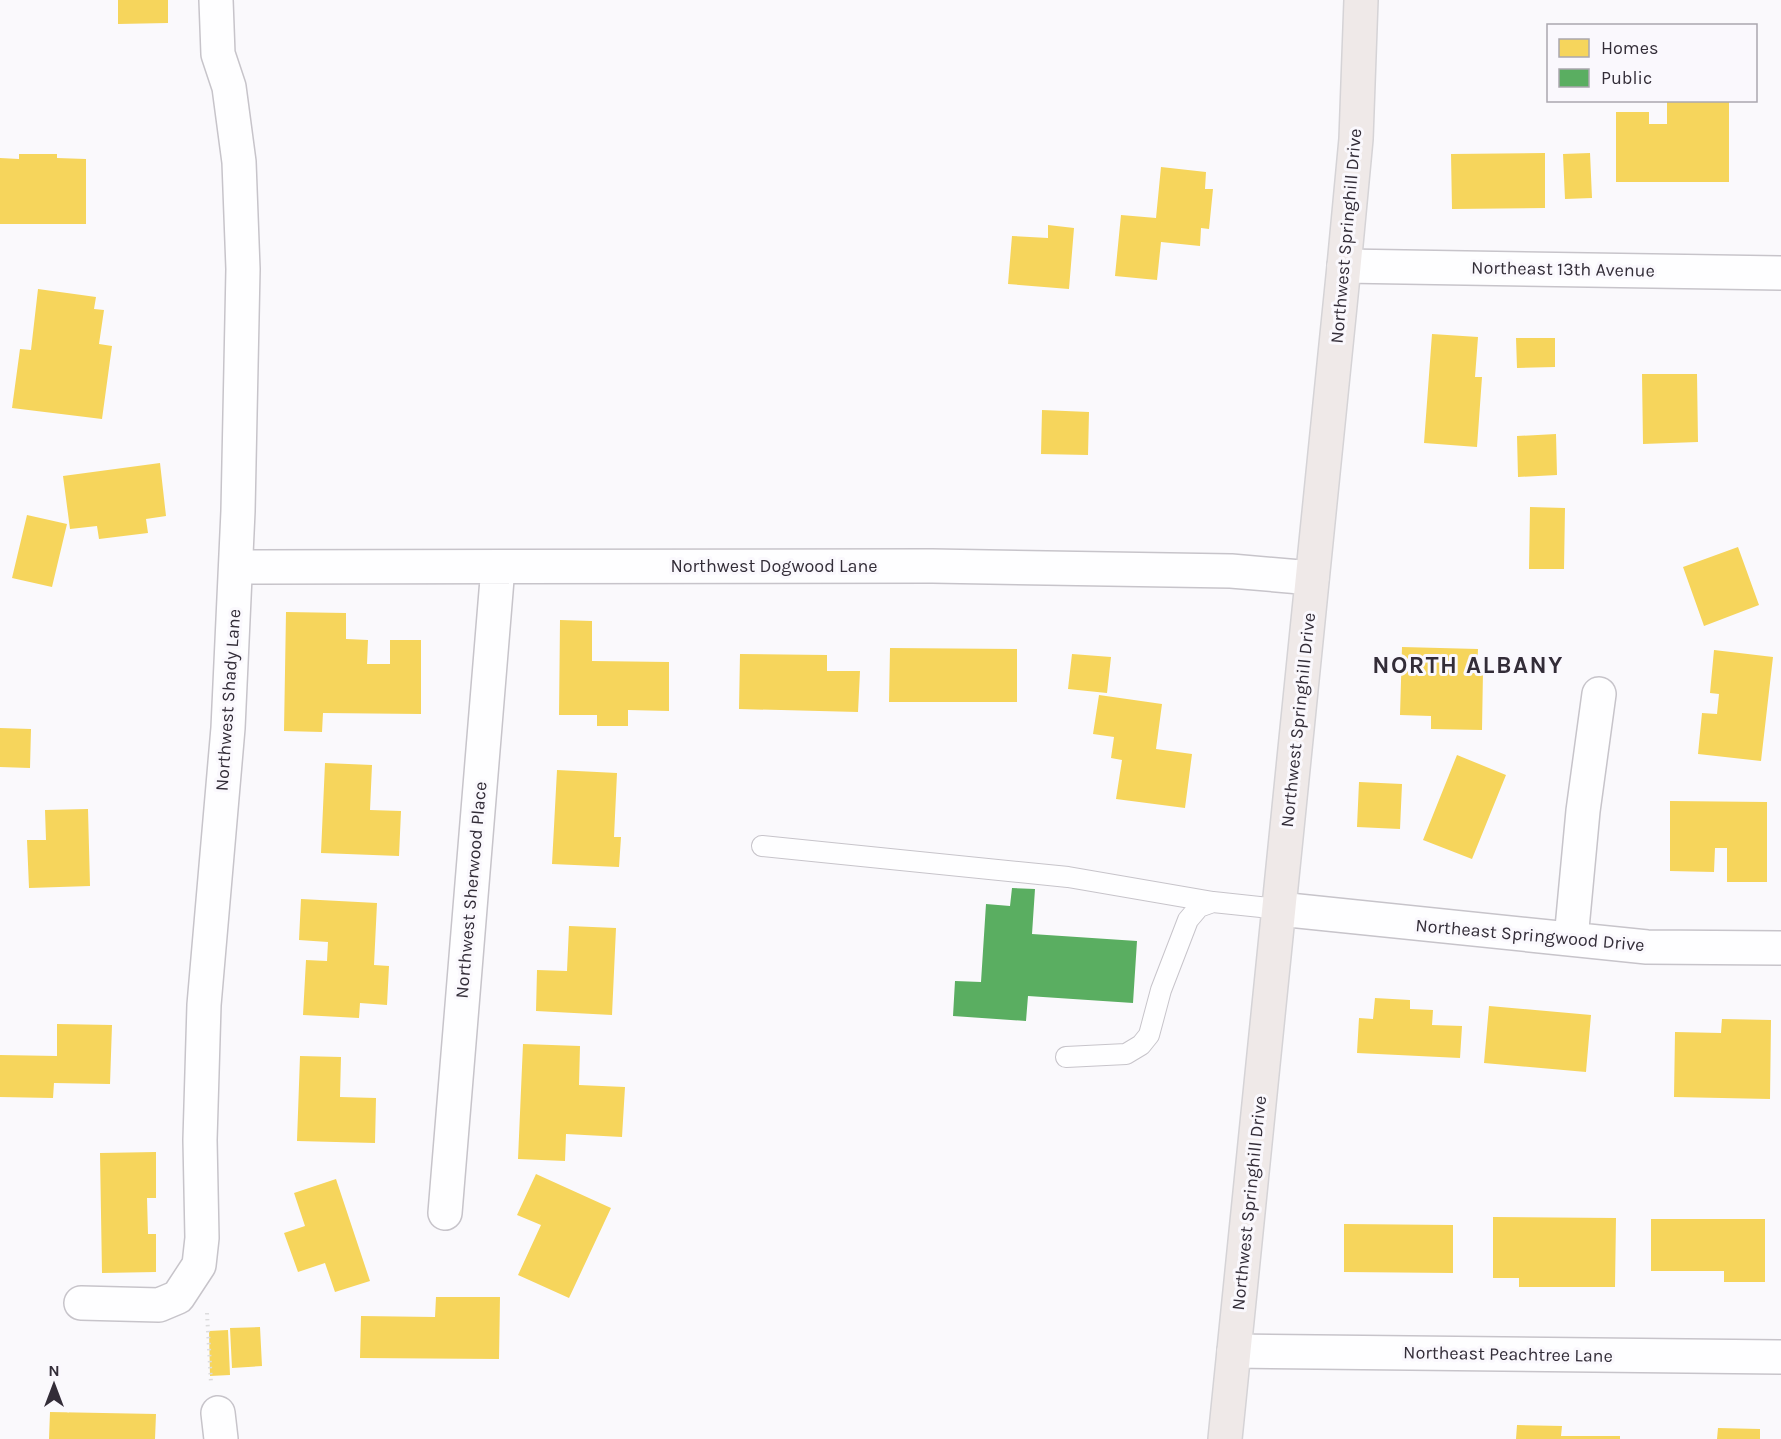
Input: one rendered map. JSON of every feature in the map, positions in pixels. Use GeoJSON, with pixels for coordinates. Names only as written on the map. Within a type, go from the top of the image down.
{"type":"FeatureCollection","features":[{"type":"Feature","properties":{"kind":"main road","name":"Northwest Springhill Drive"},"geometry":{"type":"LineString","coordinates":[[1225,1439],[1344,266],[1356,139],[1361,0]]}},
{"type":"Feature","properties":{"kind":"street","name":"Northwest Shady Lane"},"geometry":{"type":"LineString","coordinates":[[81,1303],[159,1305],[178,1297],[199,1265],[202,1238],[200,1140],[204,1005],[228,728],[236,567],[242,233],[239,162],[229,87],[218,54],[216,0]]}},
{"type":"Feature","properties":{"kind":"street","name":"Northeast 13th Avenue"},"geometry":{"type":"LineString","coordinates":[[1344,266],[1781,273]]}},
{"type":"Feature","properties":{"kind":"street","name":"Northwest Dogwood Lane"},"geometry":{"type":"LineString","coordinates":[[236,567],[932,566],[1231,572],[1312,578]]}},
{"type":"Feature","properties":{"kind":"street","name":"Northwest Sherwood Place"},"geometry":{"type":"LineString","coordinates":[[445,1212],[498,567]]}},
{"type":"Feature","properties":{"kind":"street"},"geometry":{"type":"LineString","coordinates":[[1571,939],[1583,811],[1599,694]]}},
{"type":"Feature","properties":{"kind":"street","name":"Northeast Springwood Drive"},"geometry":{"type":"LineString","coordinates":[[1279,909],[1647,947],[1781,948]]}},
{"type":"Feature","properties":{"kind":"street","name":"Northeast Peachtree Lane"},"geometry":{"type":"LineString","coordinates":[[1234,1351],[1781,1357]]}},
{"type":"Feature","properties":{"kind":"lane"},"geometry":{"type":"LineString","coordinates":[[762,846],[1068,877],[1213,902],[1279,909]]}},
{"type":"Feature","properties":{"kind":"lane"},"geometry":{"type":"LineString","coordinates":[[1066,1057],[1126,1054],[1141,1045],[1149,1035],[1161,990],[1188,920],[1199,908],[1213,902]]}},
{"type":"Feature","properties":{"kind":"path"},"geometry":{"type":"LineString","coordinates":[[199,1265],[206,1296],[212,1392],[220,1426]]}},
{"type":"Feature","properties":{"kind":"building: Homes"},"geometry":{"type":"Polygon","coordinates":[[[118,0],[168,0],[168,23],[118,24],[118,0]]]}},
{"type":"Feature","properties":{"kind":"building: Homes"},"geometry":{"type":"Polygon","coordinates":[[[1667,102],[1729,102],[1729,182],[1616,182],[1616,112],[1649,112],[1649,124],[1667,124],[1667,102]]]}},
{"type":"Feature","properties":{"kind":"building: Homes"},"geometry":{"type":"Polygon","coordinates":[[[1545,153],[1545,208],[1452,209],[1451,154],[1545,153]]]}},
{"type":"Feature","properties":{"kind":"building: Homes"},"geometry":{"type":"Polygon","coordinates":[[[1590,153],[1592,198],[1565,199],[1563,154],[1590,153]]]}},
{"type":"Feature","properties":{"kind":"building: Homes"},"geometry":{"type":"Polygon","coordinates":[[[19,154],[57,154],[57,158],[86,159],[86,224],[0,224],[0,158],[19,159],[19,154]]]}},
{"type":"Feature","properties":{"kind":"building: Homes"},"geometry":{"type":"Polygon","coordinates":[[[1161,167],[1206,172],[1205,189],[1213,189],[1209,229],[1201,228],[1200,246],[1161,242],[1157,280],[1115,276],[1121,215],[1156,218],[1161,167]]]}},
{"type":"Feature","properties":{"kind":"building: Homes"},"geometry":{"type":"Polygon","coordinates":[[[1048,225],[1074,228],[1069,289],[1008,284],[1012,236],[1048,238],[1048,225]]]}},
{"type":"Feature","properties":{"kind":"building: Homes"},"geometry":{"type":"Polygon","coordinates":[[[38,289],[96,297],[94,309],[104,310],[99,344],[112,346],[102,419],[12,408],[20,349],[31,350],[38,289]]]}},
{"type":"Feature","properties":{"kind":"building: Homes"},"geometry":{"type":"Polygon","coordinates":[[[1432,334],[1478,337],[1475,377],[1482,377],[1477,447],[1424,443],[1432,334]]]}},
{"type":"Feature","properties":{"kind":"building: Homes"},"geometry":{"type":"Polygon","coordinates":[[[1516,338],[1555,338],[1555,367],[1517,368],[1516,338]]]}},
{"type":"Feature","properties":{"kind":"building: Homes"},"geometry":{"type":"Polygon","coordinates":[[[1642,374],[1697,374],[1698,442],[1643,444],[1642,374]]]}},
{"type":"Feature","properties":{"kind":"building: Homes"},"geometry":{"type":"Polygon","coordinates":[[[1042,410],[1089,412],[1088,455],[1041,454],[1042,410]]]}},
{"type":"Feature","properties":{"kind":"building: Homes"},"geometry":{"type":"Polygon","coordinates":[[[1556,434],[1557,475],[1518,477],[1517,436],[1556,434]]]}},
{"type":"Feature","properties":{"kind":"building: Homes"},"geometry":{"type":"Polygon","coordinates":[[[160,463],[166,516],[146,519],[148,533],[99,539],[97,526],[70,529],[63,476],[160,463]]]}},
{"type":"Feature","properties":{"kind":"building: Homes"},"geometry":{"type":"Polygon","coordinates":[[[1530,507],[1565,508],[1564,569],[1529,569],[1530,507]]]}},
{"type":"Feature","properties":{"kind":"building: Homes"},"geometry":{"type":"Polygon","coordinates":[[[27,515],[67,524],[52,587],[12,578],[27,515]]]}},
{"type":"Feature","properties":{"kind":"building: Homes"},"geometry":{"type":"Polygon","coordinates":[[[1738,547],[1759,605],[1704,626],[1683,567],[1738,547]]]}},
{"type":"Feature","properties":{"kind":"building: Homes"},"geometry":{"type":"Polygon","coordinates":[[[286,612],[346,613],[346,639],[368,640],[367,664],[390,664],[390,640],[421,640],[421,714],[323,713],[322,732],[284,731],[286,612]]]}},
{"type":"Feature","properties":{"kind":"building: Homes"},"geometry":{"type":"Polygon","coordinates":[[[560,620],[592,621],[592,661],[669,662],[669,711],[628,710],[628,726],[597,726],[597,715],[559,715],[560,620]]]}},
{"type":"Feature","properties":{"kind":"building: Homes"},"geometry":{"type":"Polygon","coordinates":[[[1402,647],[1478,649],[1477,670],[1483,671],[1482,730],[1431,729],[1431,716],[1400,715],[1402,647]]]}},
{"type":"Feature","properties":{"kind":"building: Homes"},"geometry":{"type":"Polygon","coordinates":[[[890,648],[1017,649],[1017,702],[889,702],[890,648]]]}},
{"type":"Feature","properties":{"kind":"building: Homes"},"geometry":{"type":"Polygon","coordinates":[[[1714,650],[1773,657],[1761,761],[1698,754],[1702,713],[1717,714],[1719,694],[1710,693],[1714,650]]]}},
{"type":"Feature","properties":{"kind":"building: Homes"},"geometry":{"type":"Polygon","coordinates":[[[740,654],[827,655],[827,671],[860,671],[858,712],[739,709],[740,654]]]}},
{"type":"Feature","properties":{"kind":"building: Homes"},"geometry":{"type":"Polygon","coordinates":[[[1072,654],[1111,657],[1107,693],[1068,689],[1072,654]]]}},
{"type":"Feature","properties":{"kind":"building: Homes"},"geometry":{"type":"Polygon","coordinates":[[[1099,695],[1162,704],[1156,749],[1192,754],[1185,808],[1116,799],[1122,760],[1111,758],[1114,737],[1093,734],[1099,695]]]}},
{"type":"Feature","properties":{"kind":"building: Homes"},"geometry":{"type":"Polygon","coordinates":[[[0,728],[31,729],[30,768],[0,767],[0,728]]]}},
{"type":"Feature","properties":{"kind":"building: Homes"},"geometry":{"type":"Polygon","coordinates":[[[1457,755],[1506,775],[1472,859],[1423,840],[1457,755]]]}},
{"type":"Feature","properties":{"kind":"building: Homes"},"geometry":{"type":"Polygon","coordinates":[[[325,763],[372,765],[370,810],[401,811],[399,856],[321,853],[325,763]]]}},
{"type":"Feature","properties":{"kind":"building: Homes"},"geometry":{"type":"Polygon","coordinates":[[[557,770],[617,773],[614,837],[621,837],[619,867],[552,864],[557,770]]]}},
{"type":"Feature","properties":{"kind":"building: Homes"},"geometry":{"type":"Polygon","coordinates":[[[1359,782],[1402,784],[1400,829],[1357,827],[1359,782]]]}},
{"type":"Feature","properties":{"kind":"building: Homes"},"geometry":{"type":"Polygon","coordinates":[[[1670,801],[1767,802],[1767,882],[1727,882],[1727,848],[1715,848],[1714,872],[1670,871],[1670,801]]]}},
{"type":"Feature","properties":{"kind":"building: Homes"},"geometry":{"type":"Polygon","coordinates":[[[88,809],[90,886],[29,888],[27,840],[46,840],[45,810],[88,809]]]}},
{"type":"Feature","properties":{"kind":"building: Homes"},"geometry":{"type":"Polygon","coordinates":[[[301,899],[377,903],[374,965],[389,966],[387,1005],[360,1003],[359,1018],[303,1015],[306,960],[327,961],[328,942],[299,940],[301,899]]]}},
{"type":"Feature","properties":{"kind":"building: Homes"},"geometry":{"type":"Polygon","coordinates":[[[569,926],[616,928],[612,1015],[536,1011],[537,970],[567,971],[569,926]]]}},
{"type":"Feature","properties":{"kind":"building: Homes"},"geometry":{"type":"Polygon","coordinates":[[[1375,998],[1410,1000],[1410,1009],[1433,1010],[1432,1025],[1462,1026],[1460,1058],[1357,1053],[1359,1018],[1373,1019],[1375,998]]]}},
{"type":"Feature","properties":{"kind":"building: Homes"},"geometry":{"type":"Polygon","coordinates":[[[1489,1006],[1591,1015],[1586,1072],[1484,1063],[1489,1006]]]}},
{"type":"Feature","properties":{"kind":"building: Homes"},"geometry":{"type":"Polygon","coordinates":[[[1722,1019],[1771,1020],[1770,1099],[1674,1097],[1675,1032],[1721,1033],[1722,1019]]]}},
{"type":"Feature","properties":{"kind":"building: Homes"},"geometry":{"type":"Polygon","coordinates":[[[57,1024],[112,1025],[110,1084],[54,1083],[53,1098],[0,1097],[0,1055],[57,1056],[57,1024]]]}},
{"type":"Feature","properties":{"kind":"building: Homes"},"geometry":{"type":"Polygon","coordinates":[[[523,1044],[580,1046],[579,1085],[625,1087],[622,1137],[566,1134],[565,1161],[518,1159],[523,1044]]]}},
{"type":"Feature","properties":{"kind":"building: Homes"},"geometry":{"type":"Polygon","coordinates":[[[300,1056],[341,1057],[340,1097],[376,1098],[375,1143],[297,1141],[300,1056]]]}},
{"type":"Feature","properties":{"kind":"building: Homes"},"geometry":{"type":"Polygon","coordinates":[[[156,1152],[156,1198],[147,1198],[148,1234],[156,1234],[156,1272],[102,1273],[100,1153],[156,1152]]]}},
{"type":"Feature","properties":{"kind":"building: Homes"},"geometry":{"type":"Polygon","coordinates":[[[536,1174],[611,1208],[569,1298],[518,1275],[541,1225],[517,1215],[536,1174]]]}},
{"type":"Feature","properties":{"kind":"building: Homes"},"geometry":{"type":"Polygon","coordinates":[[[336,1179],[370,1281],[335,1292],[325,1263],[298,1272],[284,1233],[305,1226],[294,1193],[336,1179]]]}},
{"type":"Feature","properties":{"kind":"building: Homes"},"geometry":{"type":"Polygon","coordinates":[[[1493,1217],[1616,1218],[1615,1287],[1519,1287],[1519,1278],[1493,1278],[1493,1217]]]}},
{"type":"Feature","properties":{"kind":"building: Homes"},"geometry":{"type":"Polygon","coordinates":[[[1651,1219],[1765,1219],[1765,1282],[1724,1282],[1724,1271],[1651,1271],[1651,1219]]]}},
{"type":"Feature","properties":{"kind":"building: Homes"},"geometry":{"type":"Polygon","coordinates":[[[1344,1224],[1453,1225],[1453,1273],[1344,1272],[1344,1224]]]}},
{"type":"Feature","properties":{"kind":"building: Homes"},"geometry":{"type":"Polygon","coordinates":[[[436,1297],[500,1297],[499,1359],[360,1358],[361,1316],[435,1317],[436,1297]]]}},
{"type":"Feature","properties":{"kind":"building: Homes"},"geometry":{"type":"Polygon","coordinates":[[[260,1327],[262,1366],[232,1368],[230,1328],[260,1327]]]}},
{"type":"Feature","properties":{"kind":"building: Homes"},"geometry":{"type":"Polygon","coordinates":[[[228,1330],[230,1375],[210,1376],[209,1331],[228,1330]]]}},
{"type":"Feature","properties":{"kind":"building: Homes"},"geometry":{"type":"Polygon","coordinates":[[[50,1412],[156,1414],[155,1439],[49,1439],[50,1412]]]}},
{"type":"Feature","properties":{"kind":"building: Homes"},"geometry":{"type":"Polygon","coordinates":[[[1517,1425],[1562,1426],[1561,1436],[1620,1436],[1620,1439],[1516,1439],[1517,1425]]]}},
{"type":"Feature","properties":{"kind":"building: Homes"},"geometry":{"type":"Polygon","coordinates":[[[1718,1428],[1760,1429],[1760,1439],[1717,1439],[1718,1428]]]}},
{"type":"Feature","properties":{"kind":"building: Public"},"geometry":{"type":"Polygon","coordinates":[[[1012,888],[1035,889],[1032,934],[1137,941],[1133,1003],[1028,996],[1026,1021],[953,1016],[955,981],[981,982],[986,904],[1010,906],[1012,888]]]}},
{"type":"Feature","properties":{"kind":"district","name":"NORTH ALBANY"},"geometry":{"type":"Point","coordinates":[1468,665]}}]}
